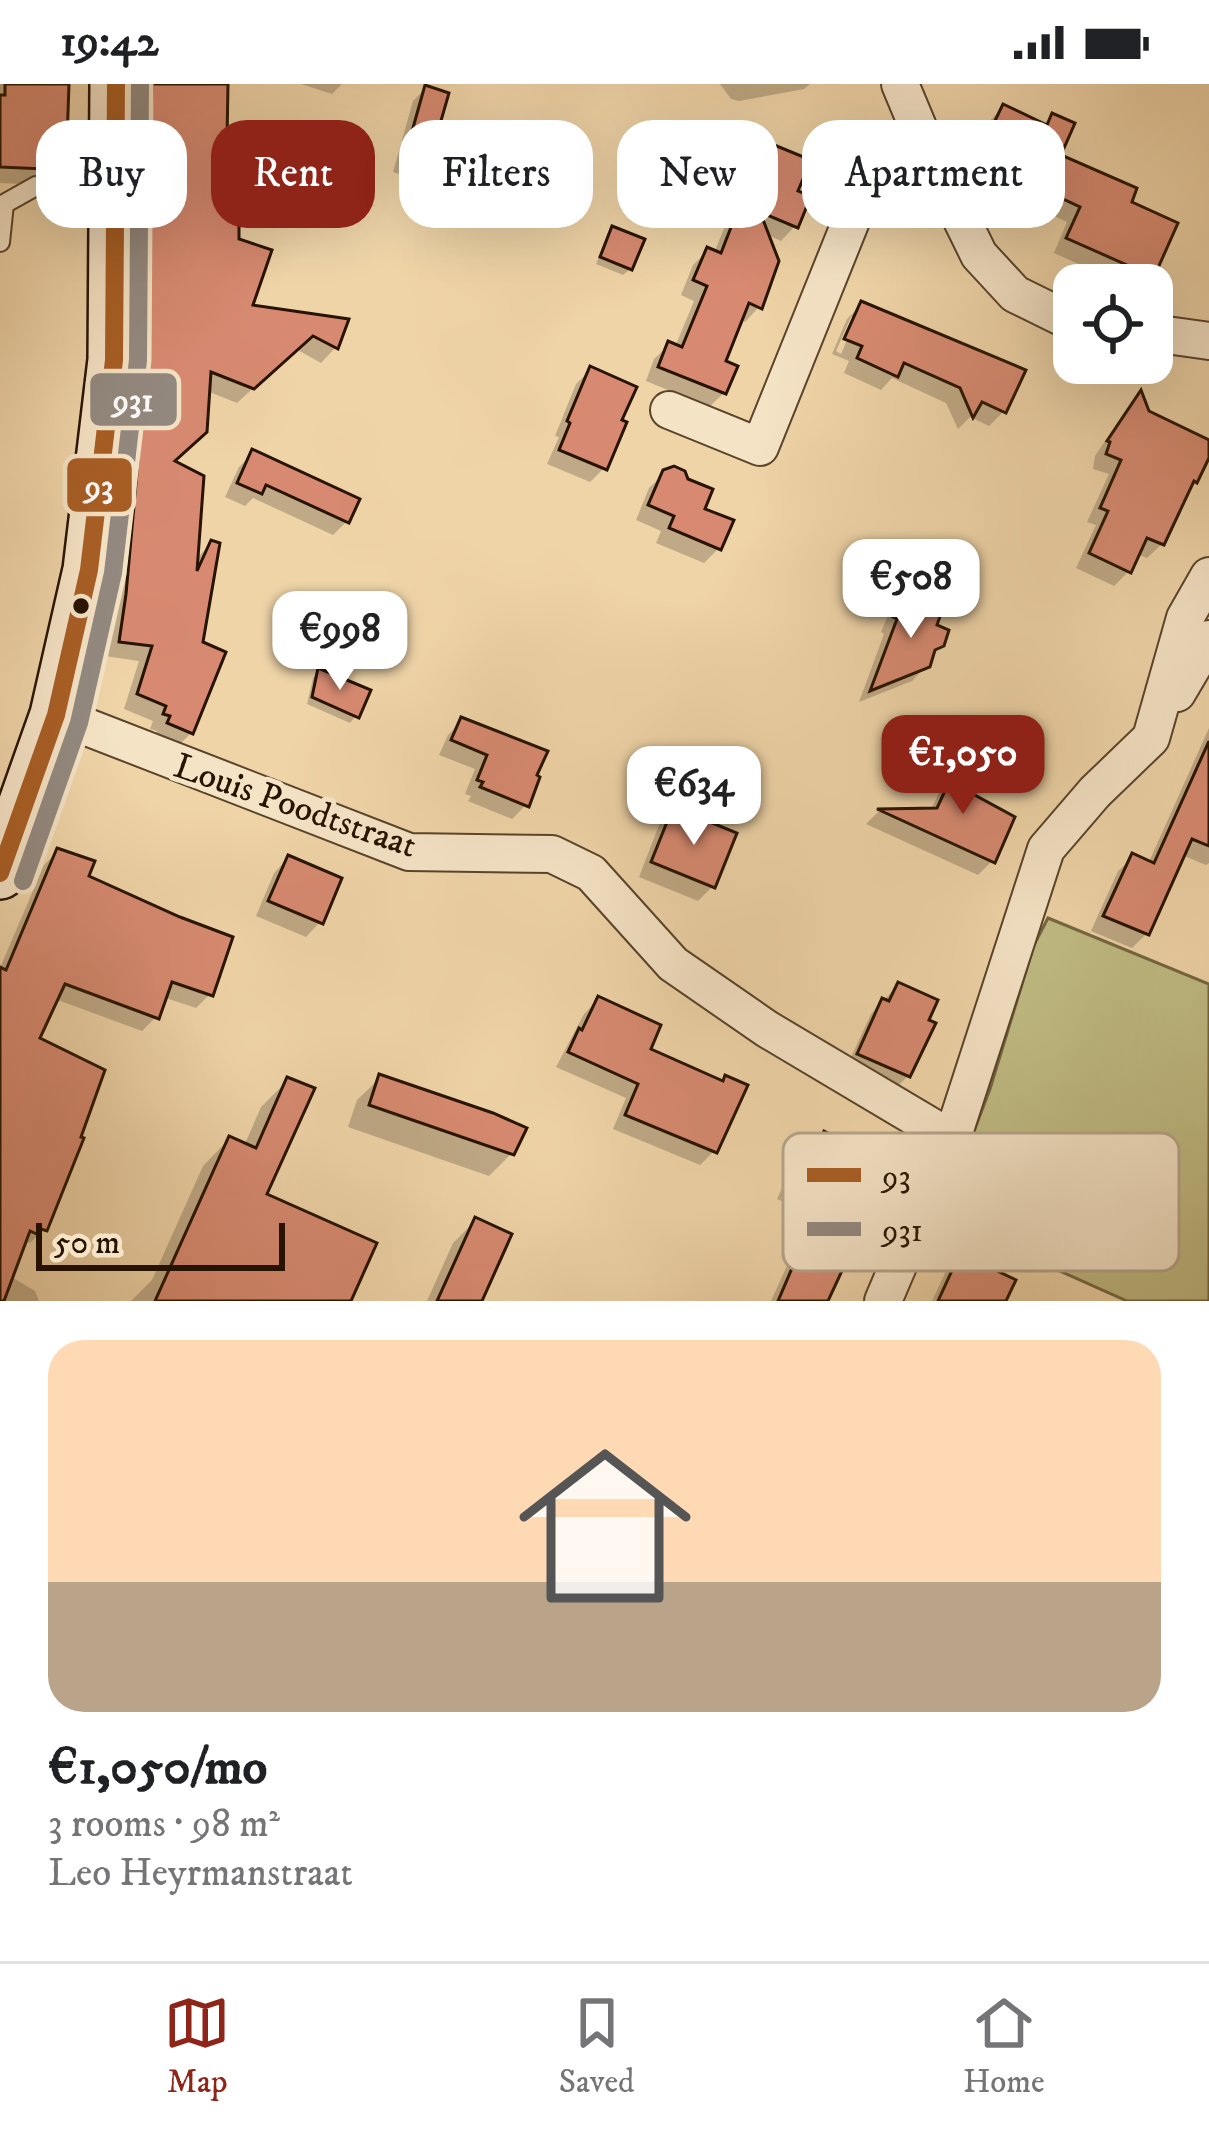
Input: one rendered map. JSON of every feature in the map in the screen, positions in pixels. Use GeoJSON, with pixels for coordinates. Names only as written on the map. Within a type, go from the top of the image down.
{"type":"FeatureCollection","features":[{"type":"Feature","properties":{"kind":"main road"},"geometry":{"type":"LineString","coordinates":[[116,84],[116,120]]}},
{"type":"Feature","properties":{"kind":"main road"},"geometry":{"type":"LineString","coordinates":[[0,873],[56,715],[89,570],[114,360],[115,228]]}},
{"type":"Feature","properties":{"kind":"street"},"geometry":{"type":"LineString","coordinates":[[900,84],[915,120]]}},
{"type":"Feature","properties":{"kind":"street"},"geometry":{"type":"LineString","coordinates":[[669,410],[760,447],[848,228]]}},
{"type":"Feature","properties":{"kind":"street"},"geometry":{"type":"LineString","coordinates":[[965,228],[979,256],[1016,294],[1053,312]]}},
{"type":"Feature","properties":{"kind":"street"},"geometry":{"type":"LineString","coordinates":[[1173,336],[1209,340]]}},
{"type":"Feature","properties":{"kind":"street"},"geometry":{"type":"LineString","coordinates":[[1151,738],[1185,618],[1209,575]]}},
{"type":"Feature","properties":{"kind":"street"},"geometry":{"type":"LineString","coordinates":[[954,1133],[1046,849],[1151,738],[1209,640]]}},
{"type":"Feature","properties":{"kind":"street","name":"Louis Poodtstraat"},"geometry":{"type":"LineString","coordinates":[[56,715],[409,852],[552,854],[591,874],[673,964],[767,1029],[942,1133]]}},
{"type":"Feature","properties":{"kind":"street"},"geometry":{"type":"LineString","coordinates":[[883,1301],[896,1271]]}},
{"type":"Feature","properties":{"kind":"lane"},"geometry":{"type":"LineString","coordinates":[[0,242],[4,204],[36,186]]}},
{"type":"Feature","properties":{"kind":"shaded area"},"geometry":{"type":"Polygon","coordinates":[[[1048,918],[1209,984],[1209,1301],[1127,1301],[1060,1271],[1179,1271],[1179,1133],[973,1133],[1034,945],[1048,918]]]}},
{"type":"Feature","properties":{"kind":"building"},"geometry":{"type":"Polygon","coordinates":[[[5,84],[69,84],[68,120],[36,120],[36,169],[0,167],[0,95],[5,95],[5,84]]]}},
{"type":"Feature","properties":{"kind":"building"},"geometry":{"type":"Polygon","coordinates":[[[152,84],[228,84],[227,120],[211,120],[211,228],[239,228],[239,239],[272,250],[253,305],[349,319],[338,349],[313,336],[254,389],[211,372],[207,432],[175,461],[204,476],[197,571],[211,540],[220,543],[203,642],[226,652],[193,734],[167,723],[166,706],[137,694],[152,646],[119,642],[145,384],[149,228],[187,228],[187,120],[151,120],[152,84]]]}},
{"type":"Feature","properties":{"kind":"building"},"geometry":{"type":"Polygon","coordinates":[[[425,85],[449,93],[441,120],[415,120],[425,85]]]}},
{"type":"Feature","properties":{"kind":"building"},"geometry":{"type":"Polygon","coordinates":[[[1003,104],[1037,120],[995,120],[1003,104]]]}},
{"type":"Feature","properties":{"kind":"building"},"geometry":{"type":"Polygon","coordinates":[[[1052,113],[1075,123],[1065,146],[1065,120],[1049,120],[1052,113]]]}},
{"type":"Feature","properties":{"kind":"building"},"geometry":{"type":"Polygon","coordinates":[[[778,146],[802,156],[798,228],[778,220],[778,146]]]}},
{"type":"Feature","properties":{"kind":"building"},"geometry":{"type":"Polygon","coordinates":[[[1065,157],[1137,188],[1132,202],[1178,223],[1160,264],[1125,264],[1066,238],[1080,207],[1065,200],[1065,157]]]}},
{"type":"Feature","properties":{"kind":"building"},"geometry":{"type":"Polygon","coordinates":[[[612,226],[645,239],[632,270],[600,257],[612,226]]]}},
{"type":"Feature","properties":{"kind":"building"},"geometry":{"type":"Polygon","coordinates":[[[731,228],[766,228],[779,261],[762,309],[749,303],[726,361],[738,366],[726,394],[658,367],[668,341],[682,347],[707,286],[693,280],[707,247],[721,253],[731,228]]]}},
{"type":"Feature","properties":{"kind":"building"},"geometry":{"type":"Polygon","coordinates":[[[861,301],[1026,370],[1006,413],[982,402],[973,418],[960,388],[904,363],[898,377],[857,358],[862,346],[844,339],[861,301]]]}},
{"type":"Feature","properties":{"kind":"building"},"geometry":{"type":"Polygon","coordinates":[[[590,366],[637,387],[607,470],[559,450],[590,366]]]}},
{"type":"Feature","properties":{"kind":"building"},"geometry":{"type":"Polygon","coordinates":[[[1141,390],[1149,411],[1209,440],[1209,458],[1164,545],[1147,538],[1131,573],[1089,553],[1108,511],[1100,508],[1121,460],[1106,454],[1107,441],[1141,390]]]}},
{"type":"Feature","properties":{"kind":"building"},"geometry":{"type":"Polygon","coordinates":[[[252,449],[360,499],[349,523],[266,485],[262,494],[237,483],[252,449]]]}},
{"type":"Feature","properties":{"kind":"building"},"geometry":{"type":"Polygon","coordinates":[[[674,466],[685,471],[688,479],[713,489],[705,509],[734,520],[721,550],[669,528],[674,516],[648,505],[663,470],[674,466]]]}},
{"type":"Feature","properties":{"kind":"building"},"geometry":{"type":"Polygon","coordinates":[[[904,593],[943,608],[937,625],[949,630],[944,646],[935,650],[930,667],[870,691],[897,619],[893,617],[904,593]]]}},
{"type":"Feature","properties":{"kind":"building"},"geometry":{"type":"Polygon","coordinates":[[[318,668],[371,690],[359,718],[312,697],[318,668]]]}},
{"type":"Feature","properties":{"kind":"building"},"geometry":{"type":"Polygon","coordinates":[[[461,717],[548,751],[529,807],[480,787],[483,782],[477,780],[487,755],[451,740],[461,717]]]}},
{"type":"Feature","properties":{"kind":"building"},"geometry":{"type":"Polygon","coordinates":[[[1209,741],[1209,846],[1192,839],[1149,935],[1103,916],[1132,853],[1154,863],[1209,741]]]}},
{"type":"Feature","properties":{"kind":"building"},"geometry":{"type":"Polygon","coordinates":[[[958,763],[981,774],[973,794],[1015,817],[995,863],[877,809],[937,808],[958,763]]]}},
{"type":"Feature","properties":{"kind":"building"},"geometry":{"type":"Polygon","coordinates":[[[673,807],[737,833],[715,888],[651,862],[673,807]]]}},
{"type":"Feature","properties":{"kind":"building"},"geometry":{"type":"Polygon","coordinates":[[[57,848],[95,861],[89,876],[233,937],[213,996],[172,982],[159,1019],[65,984],[40,1038],[105,1070],[47,1231],[41,1229],[39,1235],[30,1231],[4,1301],[0,1301],[0,967],[6,970],[57,848]]]}},
{"type":"Feature","properties":{"kind":"building"},"geometry":{"type":"Polygon","coordinates":[[[288,855],[342,878],[323,924],[268,901],[288,855]]]}},
{"type":"Feature","properties":{"kind":"building"},"geometry":{"type":"Polygon","coordinates":[[[898,982],[938,1000],[929,1020],[936,1023],[910,1077],[857,1054],[882,998],[889,1001],[898,982]]]}},
{"type":"Feature","properties":{"kind":"building"},"geometry":{"type":"Polygon","coordinates":[[[598,996],[661,1025],[651,1049],[723,1081],[725,1075],[748,1085],[717,1153],[625,1115],[638,1084],[568,1052],[598,996]]]}},
{"type":"Feature","properties":{"kind":"building"},"geometry":{"type":"Polygon","coordinates":[[[379,1074],[527,1128],[514,1155],[369,1105],[379,1074]]]}},
{"type":"Feature","properties":{"kind":"building"},"geometry":{"type":"Polygon","coordinates":[[[287,1077],[315,1088],[267,1194],[377,1243],[351,1301],[155,1301],[229,1136],[256,1148],[287,1077]]]}},
{"type":"Feature","properties":{"kind":"building"},"geometry":{"type":"Polygon","coordinates":[[[475,1217],[512,1234],[482,1301],[437,1301],[475,1217]]]}},
{"type":"Feature","properties":{"kind":"building"},"geometry":{"type":"Polygon","coordinates":[[[791,1271],[842,1271],[828,1301],[778,1301],[791,1271]]]}},
{"type":"Feature","properties":{"kind":"building"},"geometry":{"type":"Polygon","coordinates":[[[952,1271],[997,1271],[1016,1280],[1006,1301],[938,1301],[952,1271]]]}},
{"type":"Feature","properties":{"kind":"transit line","name":"93"},"geometry":{"type":"LineString","coordinates":[[0,873],[56,715],[89,570],[114,360],[116,84]]}},
{"type":"Feature","properties":{"kind":"transit line","name":"931"},"geometry":{"type":"LineString","coordinates":[[23,881],[79,723],[113,573],[138,360],[140,84]]}}]}
